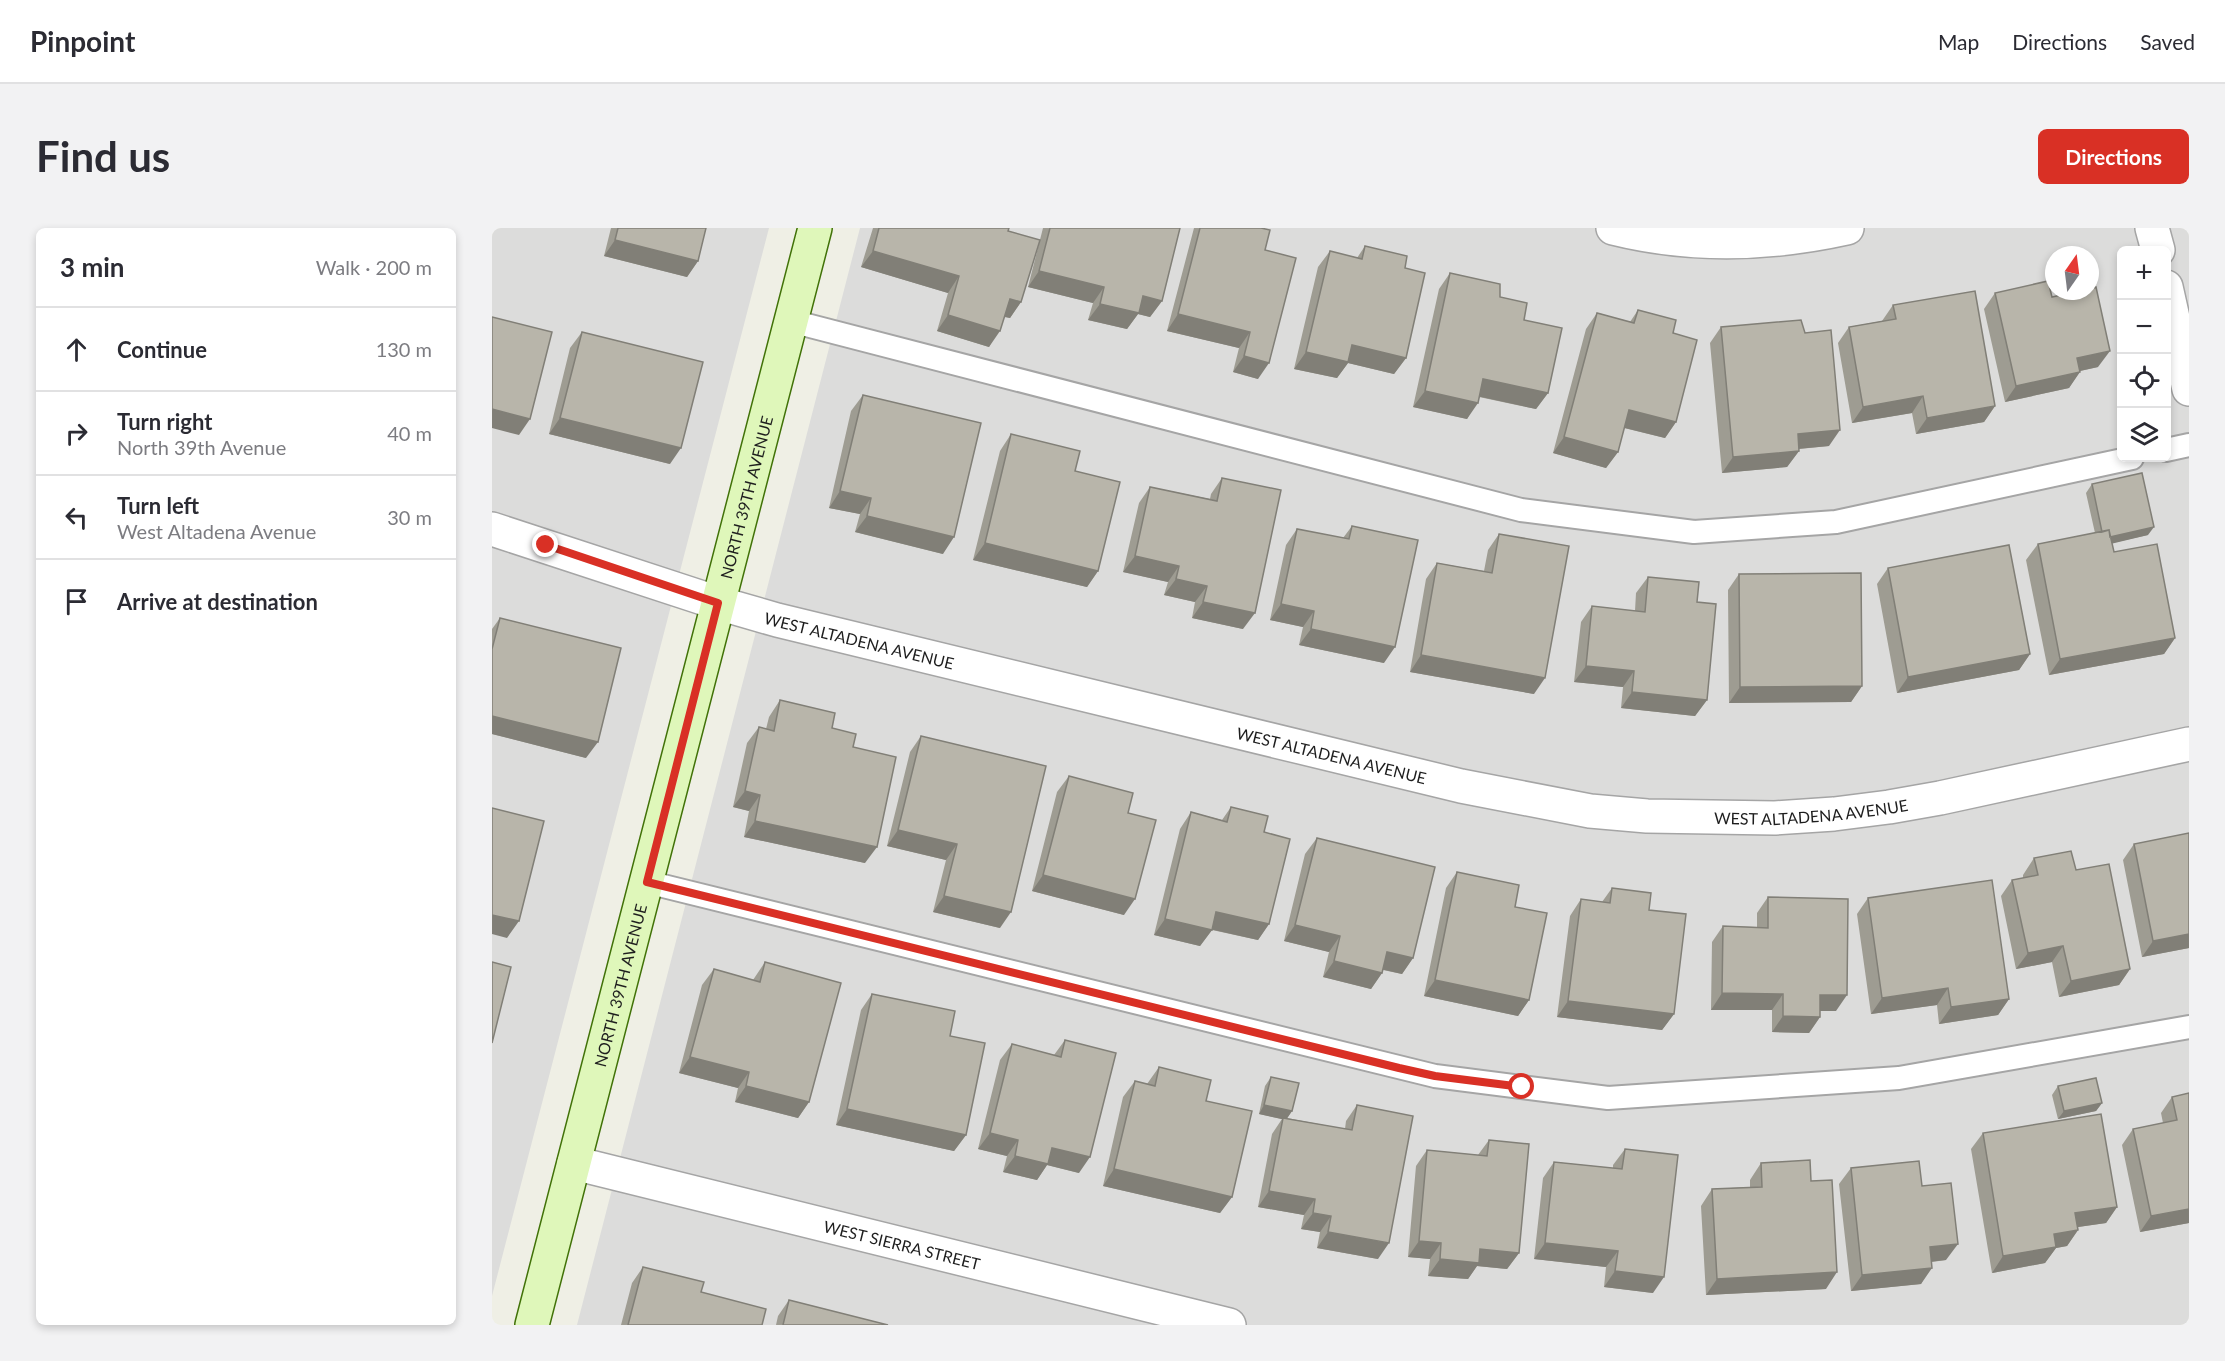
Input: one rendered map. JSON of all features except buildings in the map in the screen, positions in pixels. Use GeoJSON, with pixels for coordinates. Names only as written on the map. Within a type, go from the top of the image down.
{"type":"FeatureCollection","features":[{"type":"Feature","properties":{"kind":"street","name":"NORTH 39TH AVENUE"},"geometry":{"type":"LineString","coordinates":[[532,1325],[815,228]]}},
{"type":"Feature","properties":{"kind":"street"},"geometry":{"type":"LineString","coordinates":[[1613,228],[1667,238],[1717,242],[1766,241],[1826,230]]}},
{"type":"Feature","properties":{"kind":"street"},"geometry":{"type":"LineString","coordinates":[[2152,228],[2157,246]]}},
{"type":"Feature","properties":{"kind":"street"},"geometry":{"type":"LineString","coordinates":[[2169,300],[2189,388]]}},
{"type":"Feature","properties":{"kind":"street","name":"WEST ALTADENA AVENUE"},"geometry":{"type":"LineString","coordinates":[[492,529],[718,603],[799,625],[1461,786],[1590,811],[1714,818],[1834,814],[1940,798],[2189,744]]}},
{"type":"Feature","properties":{"kind":"street","name":"WEST SIERRA STREET"},"geometry":{"type":"LineString","coordinates":[[574,1163],[1229,1325]]}},
{"type":"Feature","properties":{"kind":"lane"},"geometry":{"type":"LineString","coordinates":[[791,321],[1521,510],[1694,532],[1836,522],[2117,461]]}},
{"type":"Feature","properties":{"kind":"lane"},"geometry":{"type":"LineString","coordinates":[[2171,449],[2189,445]]}},
{"type":"Feature","properties":{"kind":"lane"},"geometry":{"type":"LineString","coordinates":[[647,882],[1435,1076],[1608,1098],[1899,1078],[2189,1028]]}},
{"type":"Feature","properties":{"kind":"shaded area"},"geometry":{"type":"Polygon","coordinates":[[[492,228],[769,228],[492,1296],[492,228]]]}},
{"type":"Feature","properties":{"kind":"shaded area"},"geometry":{"type":"Polygon","coordinates":[[[860,228],[2189,228],[2189,1325],[577,1325],[860,228]]]}},
{"type":"Feature","properties":{"kind":"route"},"geometry":{"type":"LineString","coordinates":[[546,545],[718,603],[647,882],[1399,1068],[1435,1076],[1522,1087]]}}]}
